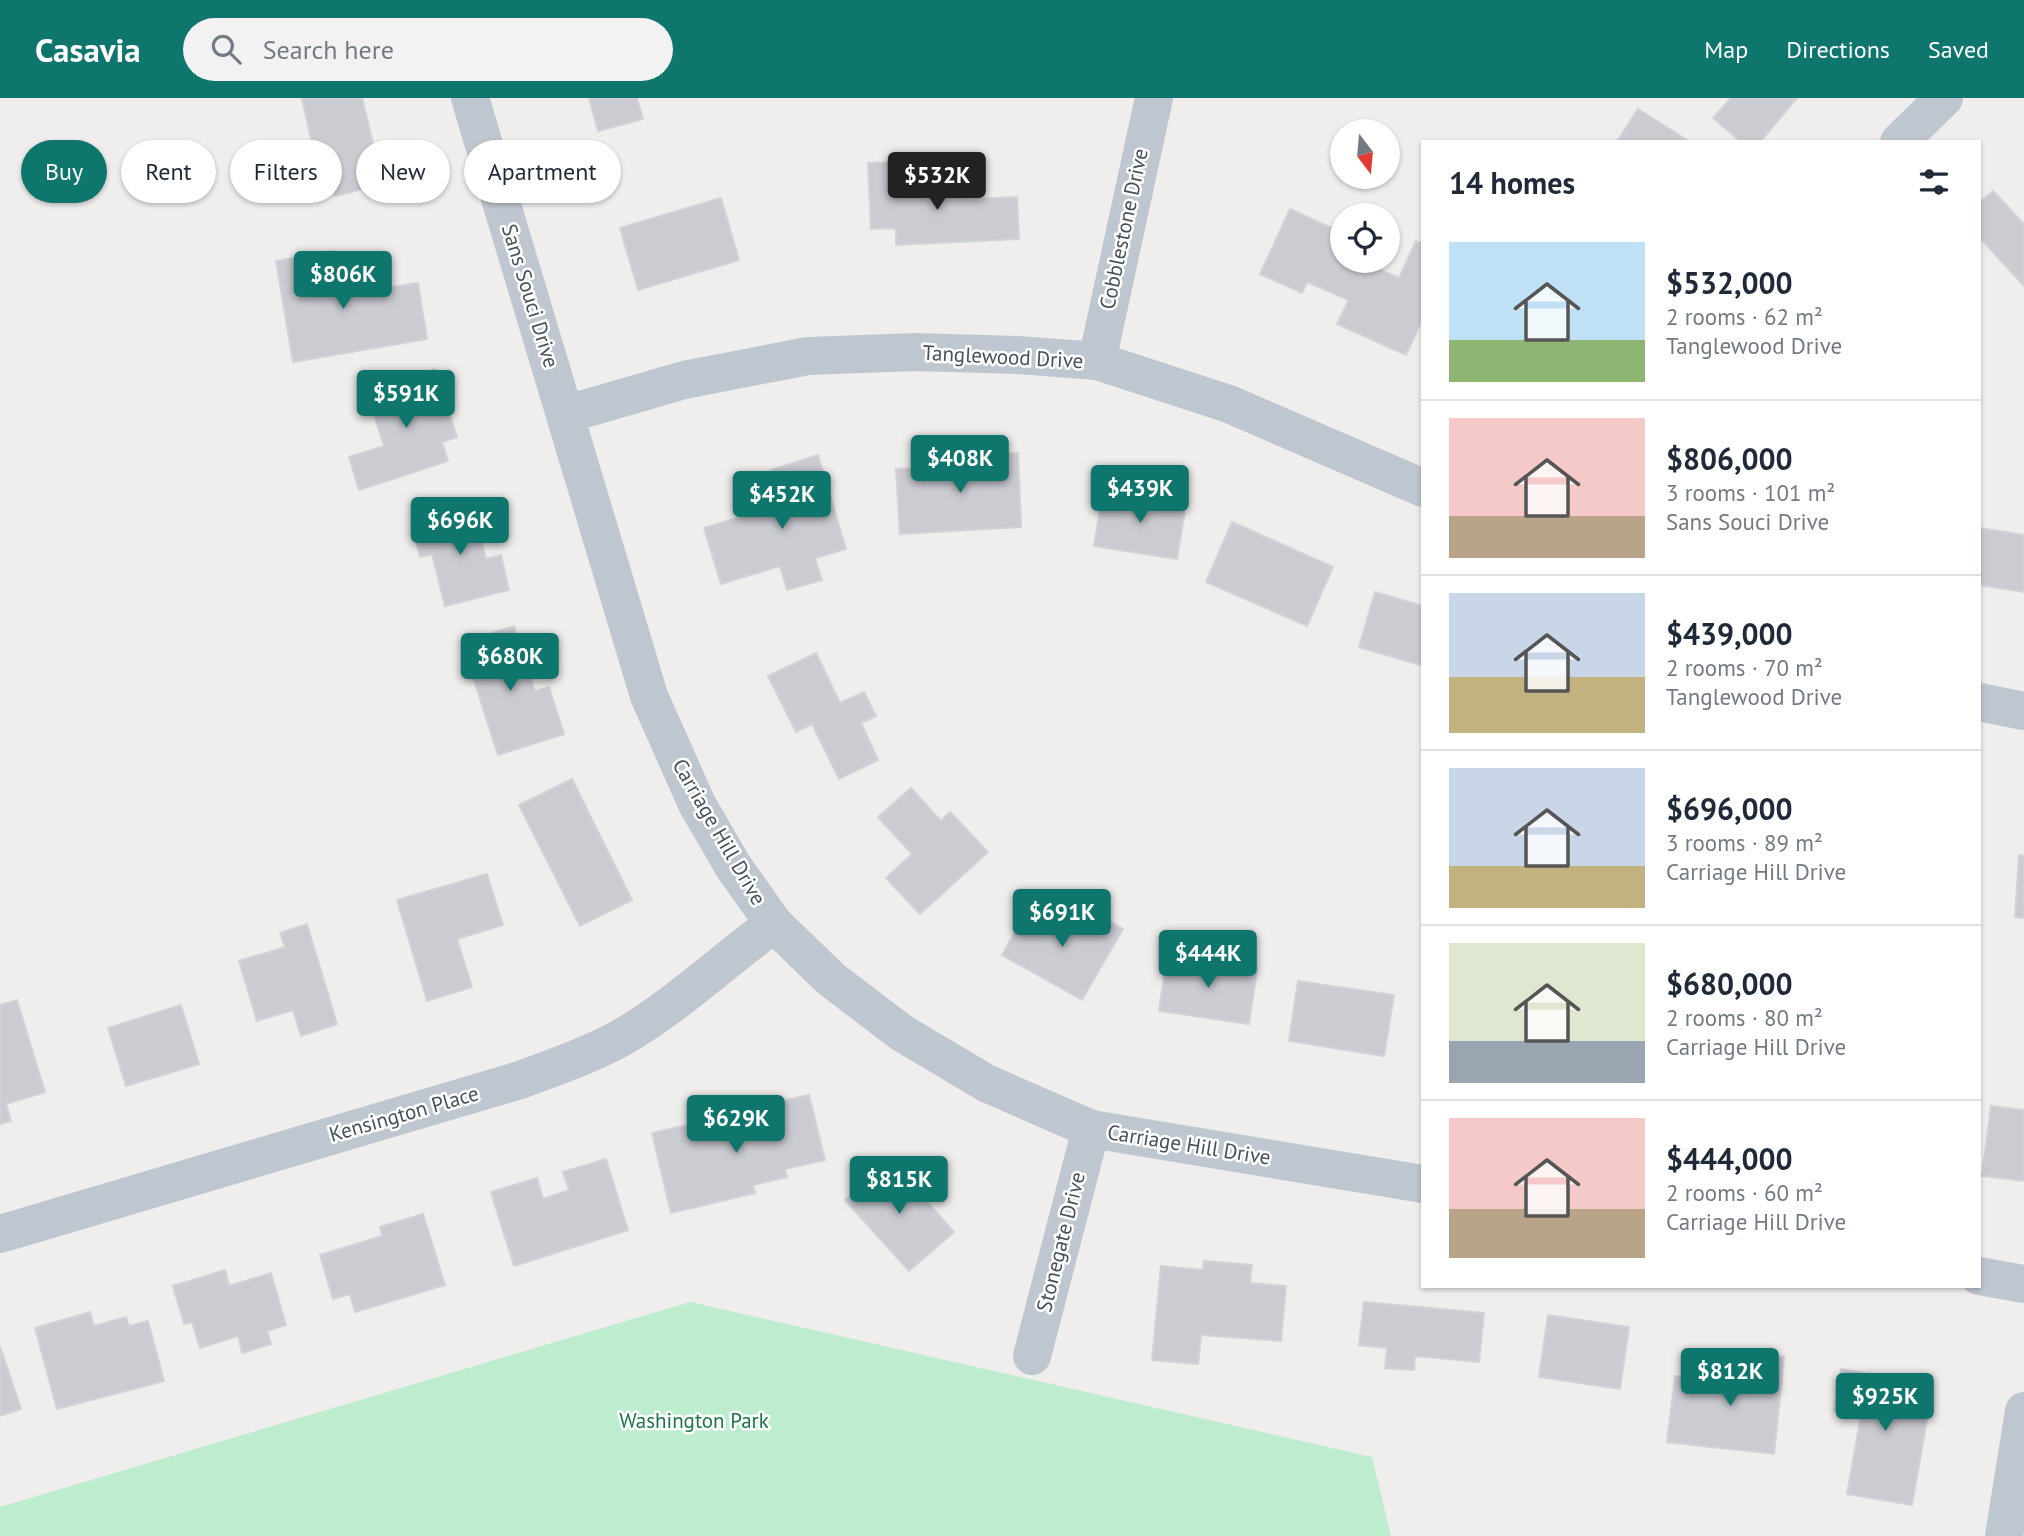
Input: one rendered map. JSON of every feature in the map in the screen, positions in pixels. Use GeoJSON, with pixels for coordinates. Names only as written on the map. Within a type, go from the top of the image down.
{"type":"FeatureCollection","features":[{"type":"Feature","properties":{"kind":"street","name":"Sans Souci Drive"},"geometry":{"type":"LineString","coordinates":[[470,98],[567,414]]}},
{"type":"Feature","properties":{"kind":"street","name":"Cobblestone Drive"},"geometry":{"type":"LineString","coordinates":[[1097,361],[1154,98]]}},
{"type":"Feature","properties":{"kind":"street"},"geometry":{"type":"LineString","coordinates":[[1901,140],[1944,98]]}},
{"type":"Feature","properties":{"kind":"street","name":"Tanglewood Drive"},"geometry":{"type":"LineString","coordinates":[[567,414],[684,380],[808,356],[915,352],[1097,361],[1228,404],[1421,487]]}},
{"type":"Feature","properties":{"kind":"street","name":"Carriage Hill Drive"},"geometry":{"type":"LineString","coordinates":[[567,414],[605,555],[649,696],[697,804],[733,866],[774,924],[831,979],[902,1032],[986,1083],[1091,1129],[1421,1184]]}},
{"type":"Feature","properties":{"kind":"street"},"geometry":{"type":"LineString","coordinates":[[1981,702],[2024,711]]}},
{"type":"Feature","properties":{"kind":"street","name":"Kensington Place"},"geometry":{"type":"LineString","coordinates":[[0,1234],[520,1080],[574,1060],[620,1038],[657,1013],[774,924]]}},
{"type":"Feature","properties":{"kind":"street","name":"Stonegate Drive"},"geometry":{"type":"LineString","coordinates":[[1032,1356],[1091,1129]]}},
{"type":"Feature","properties":{"kind":"street"},"geometry":{"type":"LineString","coordinates":[[1981,1276],[2024,1284]]}},
{"type":"Feature","properties":{"kind":"street"},"geometry":{"type":"LineString","coordinates":[[2004,1536],[2024,1411]]}},
{"type":"Feature","properties":{"kind":"green space","name":"Washington Park"},"geometry":{"type":"Polygon","coordinates":[[[690,1302],[1372,1457],[1391,1536],[0,1536],[0,1507],[690,1302]]]}},
{"type":"Feature","properties":{"kind":"building"},"geometry":{"type":"Polygon","coordinates":[[[362,98],[372,140],[356,140],[356,191],[342,194],[342,140],[311,140],[302,99],[362,98]]]}},
{"type":"Feature","properties":{"kind":"building"},"geometry":{"type":"Polygon","coordinates":[[[589,98],[637,98],[643,119],[598,131],[589,98]]]}},
{"type":"Feature","properties":{"kind":"building"},"geometry":{"type":"Polygon","coordinates":[[[1731,98],[1797,98],[1762,140],[1739,140],[1713,118],[1731,98]]]}},
{"type":"Feature","properties":{"kind":"building"},"geometry":{"type":"Polygon","coordinates":[[[1638,109],[1687,140],[1618,140],[1638,109]]]}},
{"type":"Feature","properties":{"kind":"building"},"geometry":{"type":"Polygon","coordinates":[[[897,162],[898,189],[967,186],[968,199],[1017,197],[1019,239],[896,245],[896,228],[871,229],[868,163],[897,162]]]}},
{"type":"Feature","properties":{"kind":"building"},"geometry":{"type":"Polygon","coordinates":[[[1993,191],[2024,224],[2024,286],[1981,239],[1981,201],[1993,191]]]}},
{"type":"Feature","properties":{"kind":"building"},"geometry":{"type":"Polygon","coordinates":[[[721,198],[739,260],[638,290],[620,228],[721,198]]]}},
{"type":"Feature","properties":{"kind":"building"},"geometry":{"type":"Polygon","coordinates":[[[1290,209],[1330,227],[1330,273],[1387,273],[1399,278],[1416,241],[1421,243],[1421,322],[1406,355],[1337,324],[1349,300],[1307,282],[1302,293],[1260,274],[1290,209]]]}},
{"type":"Feature","properties":{"kind":"building"},"geometry":{"type":"Polygon","coordinates":[[[332,251],[340,296],[418,283],[427,339],[293,362],[276,261],[332,251]]]}},
{"type":"Feature","properties":{"kind":"building"},"geometry":{"type":"Polygon","coordinates":[[[435,369],[457,437],[442,442],[448,461],[359,490],[349,457],[384,446],[366,390],[435,369]]]}},
{"type":"Feature","properties":{"kind":"building"},"geometry":{"type":"Polygon","coordinates":[[[1018,453],[1021,527],[900,534],[896,469],[937,467],[937,458],[1018,453]]]}},
{"type":"Feature","properties":{"kind":"building"},"geometry":{"type":"Polygon","coordinates":[[[818,455],[846,549],[815,558],[822,580],[787,590],[780,566],[721,584],[704,528],[782,504],[771,470],[818,455]]]}},
{"type":"Feature","properties":{"kind":"building"},"geometry":{"type":"Polygon","coordinates":[[[1103,491],[1186,504],[1177,559],[1094,546],[1103,491]]]}},
{"type":"Feature","properties":{"kind":"building"},"geometry":{"type":"Polygon","coordinates":[[[472,508],[486,559],[501,555],[509,590],[445,606],[432,554],[420,557],[411,523],[472,508]]]}},
{"type":"Feature","properties":{"kind":"building"},"geometry":{"type":"Polygon","coordinates":[[[1232,522],[1333,567],[1307,626],[1206,582],[1232,522]]]}},
{"type":"Feature","properties":{"kind":"building"},"geometry":{"type":"Polygon","coordinates":[[[1981,528],[2024,535],[2024,592],[1981,585],[1981,528]]]}},
{"type":"Feature","properties":{"kind":"building"},"geometry":{"type":"Polygon","coordinates":[[[1375,592],[1421,605],[1421,665],[1359,647],[1375,592]]]}},
{"type":"Feature","properties":{"kind":"building"},"geometry":{"type":"Polygon","coordinates":[[[514,626],[535,691],[549,687],[564,734],[498,755],[462,643],[514,626]]]}},
{"type":"Feature","properties":{"kind":"building"},"geometry":{"type":"Polygon","coordinates":[[[816,653],[840,703],[864,692],[876,716],[861,723],[878,760],[839,779],[812,724],[796,732],[768,676],[816,653]]]}},
{"type":"Feature","properties":{"kind":"building"},"geometry":{"type":"Polygon","coordinates":[[[572,779],[632,900],[580,926],[519,805],[572,779]]]}},
{"type":"Feature","properties":{"kind":"building"},"geometry":{"type":"Polygon","coordinates":[[[911,788],[941,821],[950,812],[988,852],[920,914],[886,878],[912,854],[878,817],[911,788]]]}},
{"type":"Feature","properties":{"kind":"building"},"geometry":{"type":"Polygon","coordinates":[[[2019,855],[2024,856],[2024,918],[2015,917],[2019,855]]]}},
{"type":"Feature","properties":{"kind":"building"},"geometry":{"type":"Polygon","coordinates":[[[487,874],[503,925],[457,939],[472,987],[427,1001],[397,900],[487,874]]]}},
{"type":"Feature","properties":{"kind":"building"},"geometry":{"type":"Polygon","coordinates":[[[1031,903],[1081,931],[1092,912],[1123,929],[1082,1000],[1002,955],[1031,903]]]}},
{"type":"Feature","properties":{"kind":"building"},"geometry":{"type":"Polygon","coordinates":[[[307,924],[337,1024],[301,1036],[293,1010],[257,1021],[239,961],[285,947],[280,933],[307,924]]]}},
{"type":"Feature","properties":{"kind":"building"},"geometry":{"type":"Polygon","coordinates":[[[1167,956],[1257,970],[1249,1024],[1159,1011],[1167,956]]]}},
{"type":"Feature","properties":{"kind":"building"},"geometry":{"type":"Polygon","coordinates":[[[1298,981],[1394,995],[1384,1056],[1289,1041],[1298,981]]]}},
{"type":"Feature","properties":{"kind":"building"},"geometry":{"type":"Polygon","coordinates":[[[17,1000],[45,1092],[6,1104],[11,1121],[0,1124],[0,1005],[17,1000]]]}},
{"type":"Feature","properties":{"kind":"building"},"geometry":{"type":"Polygon","coordinates":[[[181,1005],[199,1064],[126,1086],[108,1028],[181,1005]]]}},
{"type":"Feature","properties":{"kind":"building"},"geometry":{"type":"Polygon","coordinates":[[[809,1095],[825,1160],[785,1169],[787,1177],[753,1185],[755,1193],[671,1213],[652,1133],[701,1122],[704,1134],[764,1120],[761,1106],[809,1095]]]}},
{"type":"Feature","properties":{"kind":"building"},"geometry":{"type":"Polygon","coordinates":[[[1991,1106],[2024,1110],[2024,1181],[1982,1176],[1991,1106]]]}},
{"type":"Feature","properties":{"kind":"building"},"geometry":{"type":"Polygon","coordinates":[[[606,1159],[628,1230],[514,1266],[491,1192],[537,1178],[543,1199],[569,1190],[563,1172],[606,1159]]]}},
{"type":"Feature","properties":{"kind":"building"},"geometry":{"type":"Polygon","coordinates":[[[890,1160],[954,1232],[909,1271],[845,1200],[890,1160]]]}},
{"type":"Feature","properties":{"kind":"building"},"geometry":{"type":"Polygon","coordinates":[[[423,1214],[445,1285],[355,1312],[350,1294],[333,1299],[320,1255],[382,1236],[380,1227],[423,1214]]]}},
{"type":"Feature","properties":{"kind":"building"},"geometry":{"type":"Polygon","coordinates":[[[1204,1261],[1252,1265],[1250,1283],[1286,1286],[1281,1341],[1201,1335],[1198,1364],[1152,1360],[1161,1266],[1203,1270],[1204,1261]]]}},
{"type":"Feature","properties":{"kind":"building"},"geometry":{"type":"Polygon","coordinates":[[[225,1270],[229,1286],[271,1273],[286,1325],[267,1331],[271,1344],[242,1353],[238,1336],[200,1348],[192,1322],[184,1324],[173,1286],[225,1270]]]}},
{"type":"Feature","properties":{"kind":"building"},"geometry":{"type":"Polygon","coordinates":[[[1364,1302],[1484,1313],[1479,1362],[1415,1356],[1414,1370],[1385,1368],[1387,1348],[1359,1345],[1364,1302]]]}},
{"type":"Feature","properties":{"kind":"building"},"geometry":{"type":"Polygon","coordinates":[[[90,1312],[94,1326],[126,1317],[129,1326],[148,1321],[164,1381],[57,1409],[35,1328],[90,1312]]]}},
{"type":"Feature","properties":{"kind":"building"},"geometry":{"type":"Polygon","coordinates":[[[1548,1315],[1629,1327],[1620,1389],[1539,1377],[1548,1315]]]}},
{"type":"Feature","properties":{"kind":"building"},"geometry":{"type":"Polygon","coordinates":[[[0,1346],[21,1409],[0,1416],[0,1346]]]}},
{"type":"Feature","properties":{"kind":"building"},"geometry":{"type":"Polygon","coordinates":[[[1743,1353],[1784,1357],[1774,1454],[1667,1442],[1675,1376],[1740,1383],[1743,1353]]]}},
{"type":"Feature","properties":{"kind":"building"},"geometry":{"type":"Polygon","coordinates":[[[1841,1369],[1933,1385],[1912,1505],[1847,1494],[1861,1415],[1834,1411],[1841,1369]]]}}]}
